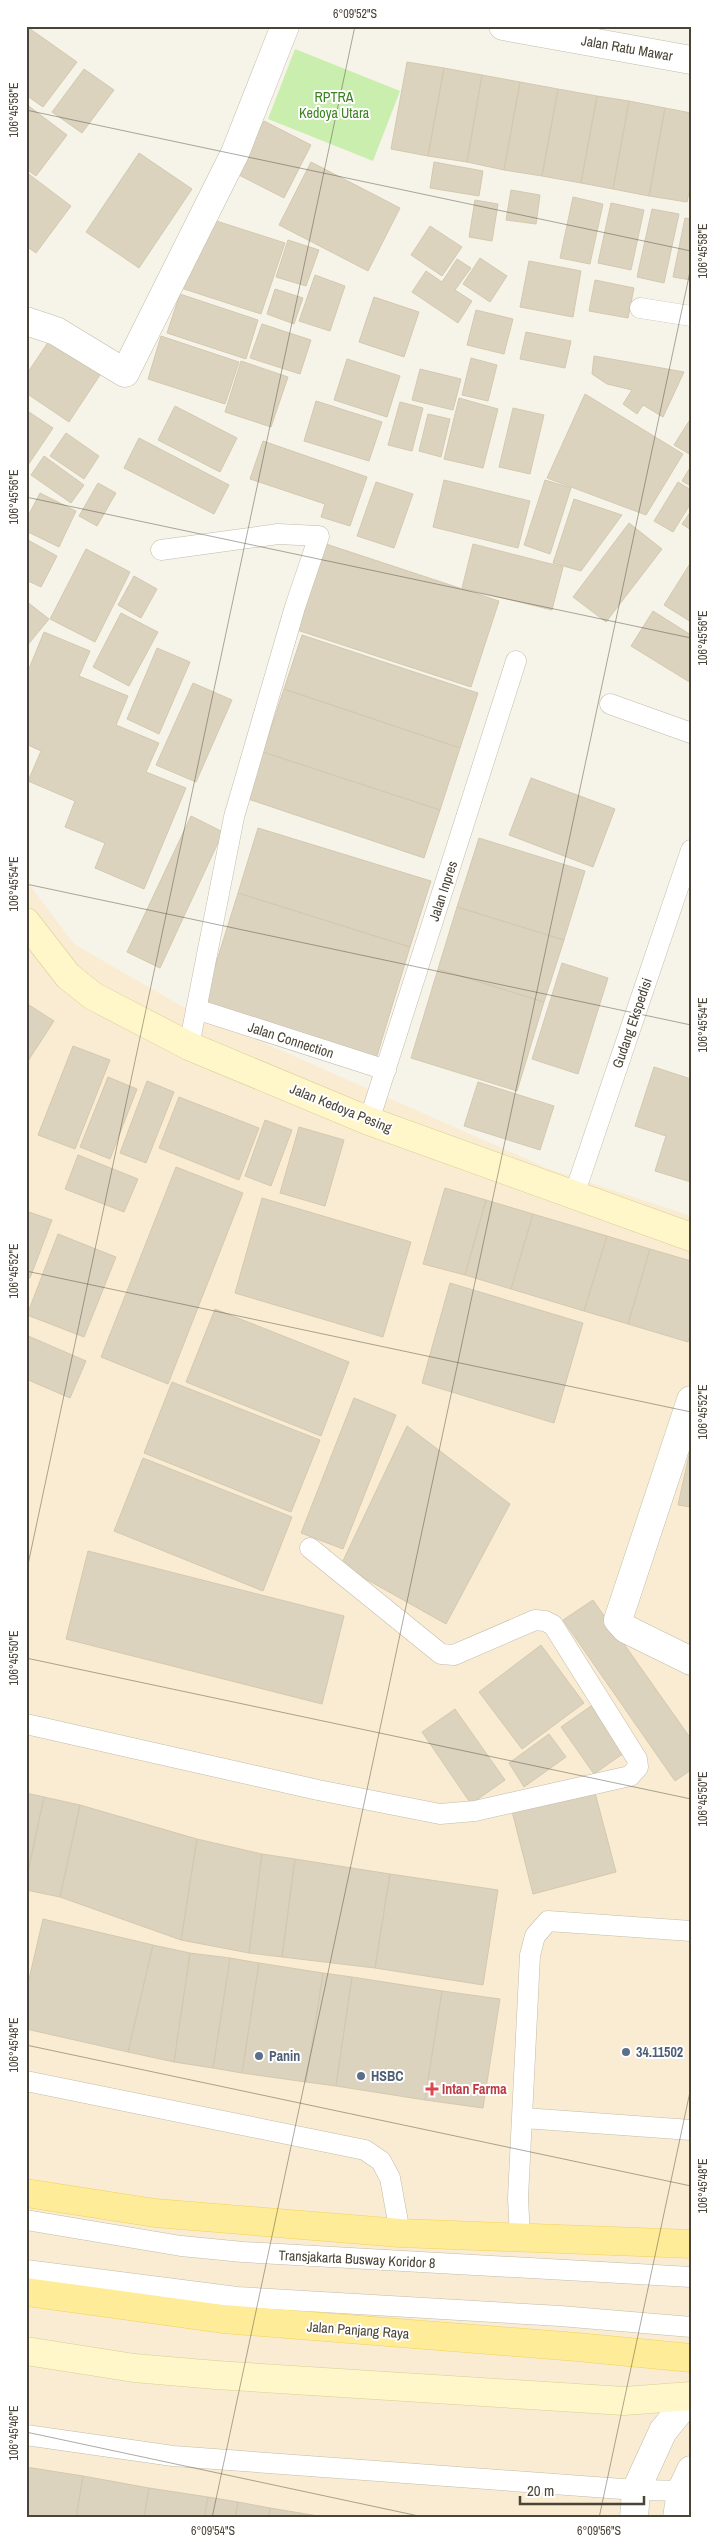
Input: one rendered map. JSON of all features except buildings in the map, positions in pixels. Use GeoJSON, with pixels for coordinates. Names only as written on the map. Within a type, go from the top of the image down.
{"type":"FeatureCollection","features":[{"type":"Feature","properties":{"kind":"main road"},"geometry":{"type":"LineString","coordinates":[[26,2193],[155,2213],[400,2233],[691,2244]]}},
{"type":"Feature","properties":{"kind":"main road","name":"Jalan Panjang Raya"},"geometry":{"type":"LineString","coordinates":[[26,2292],[223,2319],[577,2346],[691,2358]]}},
{"type":"Feature","properties":{"kind":"street"},"geometry":{"type":"LineString","coordinates":[[26,321],[56,331],[125,373],[235,153],[285,26]]}},
{"type":"Feature","properties":{"kind":"street","name":"Jalan Ratu Mawar"},"geometry":{"type":"LineString","coordinates":[[503,26],[691,60]]}},
{"type":"Feature","properties":{"kind":"street","name":"Jalan Kedoya Pesing"},"geometry":{"type":"LineString","coordinates":[[26,922],[68,976],[92,996],[189,1046],[370,1121],[691,1236]]}},
{"type":"Feature","properties":{"kind":"street"},"geometry":{"type":"LineString","coordinates":[[691,1400],[618,1620],[626,1629],[691,1661]]}},
{"type":"Feature","properties":{"kind":"street"},"geometry":{"type":"LineString","coordinates":[[26,2350],[134,2368],[216,2375],[624,2401],[691,2396]]}},
{"type":"Feature","properties":{"kind":"street"},"geometry":{"type":"LineString","coordinates":[[634,2518],[636,2490],[663,2431],[691,2396]]}},
{"type":"Feature","properties":{"kind":"street"},"geometry":{"type":"LineString","coordinates":[[677,2518],[688,2484]]}},
{"type":"Feature","properties":{"kind":"lane"},"geometry":{"type":"LineString","coordinates":[[640,308],[691,316]]}},
{"type":"Feature","properties":{"kind":"lane"},"geometry":{"type":"LineString","coordinates":[[161,550],[278,534],[319,536],[295,607],[234,817],[189,1046]]}},
{"type":"Feature","properties":{"kind":"lane","name":"Jalan Inpres"},"geometry":{"type":"LineString","coordinates":[[370,1121],[516,661]]}},
{"type":"Feature","properties":{"kind":"lane"},"geometry":{"type":"LineString","coordinates":[[610,704],[691,733]]}},
{"type":"Feature","properties":{"kind":"lane","name":"Gudang Ekspedisi"},"geometry":{"type":"LineString","coordinates":[[574,1195],[691,850]]}},
{"type":"Feature","properties":{"kind":"lane","name":"Jalan Connection"},"geometry":{"type":"LineString","coordinates":[[196,1009],[386,1070]]}},
{"type":"Feature","properties":{"kind":"lane"},"geometry":{"type":"LineString","coordinates":[[26,1724],[318,1790],[440,1814],[475,1811],[630,1776],[638,1767],[637,1759],[552,1625],[545,1621],[535,1620],[466,1651],[454,1655],[441,1654],[310,1548]]}},
{"type":"Feature","properties":{"kind":"lane"},"geometry":{"type":"LineString","coordinates":[[520,2237],[518,2198],[524,2118],[530,1955],[535,1936],[548,1921],[691,1931]]}},
{"type":"Feature","properties":{"kind":"lane"},"geometry":{"type":"LineString","coordinates":[[26,2080],[365,2150],[381,2161],[390,2178],[400,2233]]}},
{"type":"Feature","properties":{"kind":"lane"},"geometry":{"type":"LineString","coordinates":[[524,2118],[691,2130]]}},
{"type":"Feature","properties":{"kind":"lane","name":"Transjakarta Busway Koridor 8"},"geometry":{"type":"LineString","coordinates":[[26,2220],[181,2246],[243,2252],[691,2277]]}},
{"type":"Feature","properties":{"kind":"lane"},"geometry":{"type":"LineString","coordinates":[[26,2270],[237,2296],[560,2316],[691,2327]]}},
{"type":"Feature","properties":{"kind":"lane"},"geometry":{"type":"LineString","coordinates":[[26,2435],[173,2456],[636,2490],[688,2484]]}},
{"type":"Feature","properties":{"kind":"shaded area"},"geometry":{"type":"Polygon","coordinates":[[[26,880],[74,944],[185,1008],[549,1169],[691,1216],[691,2518],[26,2518],[26,880]]]}},
{"type":"Feature","properties":{"kind":"green space","name":"RPTRA Kedoya Utara"},"geometry":{"type":"Polygon","coordinates":[[[295,49],[400,91],[373,161],[268,119],[295,49]]]}},
{"type":"Feature","properties":{"kind":"place","name":"34.11502"},"geometry":{"type":"Point","coordinates":[626,2052]}},
{"type":"Feature","properties":{"kind":"place","name":"Panin"},"geometry":{"type":"Point","coordinates":[259,2056]}},
{"type":"Feature","properties":{"kind":"place","name":"HSBC"},"geometry":{"type":"Point","coordinates":[361,2076]}},
{"type":"Feature","properties":{"kind":"place","name":"Intan Farma"},"geometry":{"type":"Point","coordinates":[432,2089]}}]}
